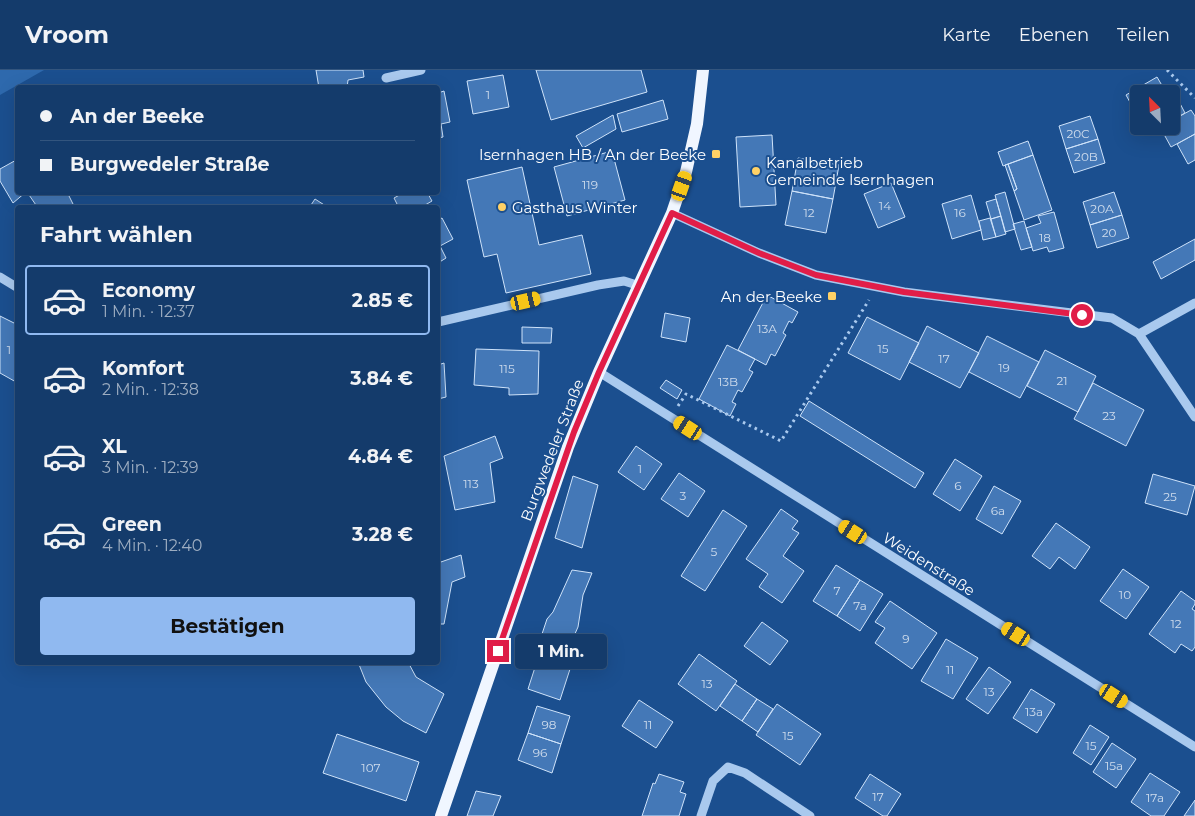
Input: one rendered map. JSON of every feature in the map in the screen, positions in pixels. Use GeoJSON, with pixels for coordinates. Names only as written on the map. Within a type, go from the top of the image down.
{"type":"FeatureCollection","features":[{"type":"Feature","properties":{"kind":"main road","name":"Burgwedeler Straße"},"geometry":{"type":"LineString","coordinates":[[441,816],[565,457],[599,372],[672,213],[686,172],[697,124],[703,70]]}},
{"type":"Feature","properties":{"kind":"street"},"geometry":{"type":"LineString","coordinates":[[386,78],[421,70]]}},
{"type":"Feature","properties":{"kind":"street"},"geometry":{"type":"LineString","coordinates":[[672,213],[759,253],[816,275],[904,292],[1112,318],[1139,334],[1195,417]]}},
{"type":"Feature","properties":{"kind":"street"},"geometry":{"type":"LineString","coordinates":[[0,277],[15,286]]}},
{"type":"Feature","properties":{"kind":"street"},"geometry":{"type":"LineString","coordinates":[[440,322],[598,285],[624,281],[640,286]]}},
{"type":"Feature","properties":{"kind":"street"},"geometry":{"type":"LineString","coordinates":[[1139,334],[1195,303]]}},
{"type":"Feature","properties":{"kind":"street","name":"Weidenstraße"},"geometry":{"type":"LineString","coordinates":[[599,372],[1195,747]]}},
{"type":"Feature","properties":{"kind":"street"},"geometry":{"type":"LineString","coordinates":[[701,816],[713,781],[728,767],[745,773],[810,816]]}},
{"type":"Feature","properties":{"kind":"path"},"geometry":{"type":"LineString","coordinates":[[1166,70],[1195,98]]}},
{"type":"Feature","properties":{"kind":"path"},"geometry":{"type":"LineString","coordinates":[[671,418],[686,394],[781,441],[877,287]]}},
{"type":"Feature","properties":{"kind":"shaded area"},"geometry":{"type":"Polygon","coordinates":[[[0,70],[44,70],[15,85],[0,95],[0,70]]]}},
{"type":"Feature","properties":{"kind":"building"},"geometry":{"type":"Polygon","coordinates":[[[316,70],[363,70],[364,77],[348,80],[347,85],[318,85],[316,70]]]}},
{"type":"Feature","properties":{"kind":"building"},"geometry":{"type":"Polygon","coordinates":[[[536,70],[641,70],[647,92],[551,120],[536,70]]]}},
{"type":"Feature","properties":{"kind":"building"},"geometry":{"type":"Polygon","coordinates":[[[503,75],[509,107],[473,114],[467,81],[503,75]]]}},
{"type":"Feature","properties":{"kind":"building"},"geometry":{"type":"Polygon","coordinates":[[[1157,77],[1162,85],[1143,85],[1157,77]]]}},
{"type":"Feature","properties":{"kind":"building"},"geometry":{"type":"Polygon","coordinates":[[[444,91],[450,122],[441,124],[443,137],[440,138],[440,92],[444,91]]]}},
{"type":"Feature","properties":{"kind":"building"},"geometry":{"type":"Polygon","coordinates":[[[1130,93],[1130,102],[1126,95],[1130,93]]]}},
{"type":"Feature","properties":{"kind":"building"},"geometry":{"type":"Polygon","coordinates":[[[663,100],[668,119],[622,132],[617,114],[663,100]]]}},
{"type":"Feature","properties":{"kind":"building"},"geometry":{"type":"Polygon","coordinates":[[[1180,104],[1185,113],[1180,116],[1180,104]]]}},
{"type":"Feature","properties":{"kind":"building"},"geometry":{"type":"Polygon","coordinates":[[[1191,110],[1195,116],[1195,134],[1171,147],[1164,135],[1180,135],[1180,116],[1191,110]]]}},
{"type":"Feature","properties":{"kind":"building"},"geometry":{"type":"Polygon","coordinates":[[[613,115],[616,129],[583,148],[576,136],[613,115]]]}},
{"type":"Feature","properties":{"kind":"building"},"geometry":{"type":"Polygon","coordinates":[[[1090,116],[1098,139],[1066,149],[1059,126],[1090,116]]]}},
{"type":"Feature","properties":{"kind":"building"},"geometry":{"type":"Polygon","coordinates":[[[1195,134],[1195,160],[1188,164],[1177,144],[1195,134]]]}},
{"type":"Feature","properties":{"kind":"building","name":"Kanalbetrieb Gemeinde Isernhagen"},"geometry":{"type":"Polygon","coordinates":[[[772,135],[776,205],[740,207],[736,137],[772,135]]]}},
{"type":"Feature","properties":{"kind":"building"},"geometry":{"type":"Polygon","coordinates":[[[1098,139],[1105,163],[1074,173],[1066,149],[1098,139]]]}},
{"type":"Feature","properties":{"kind":"building"},"geometry":{"type":"Polygon","coordinates":[[[1028,141],[1033,155],[1003,166],[998,152],[1028,141]]]}},
{"type":"Feature","properties":{"kind":"building"},"geometry":{"type":"Polygon","coordinates":[[[612,151],[625,200],[567,216],[554,167],[612,151]]]}},
{"type":"Feature","properties":{"kind":"building"},"geometry":{"type":"Polygon","coordinates":[[[1033,155],[1052,210],[1024,220],[1014,191],[1017,189],[1008,164],[1033,155]]]}},
{"type":"Feature","properties":{"kind":"building"},"geometry":{"type":"Polygon","coordinates":[[[798,158],[839,165],[833,199],[792,191],[798,158]]]}},
{"type":"Feature","properties":{"kind":"building"},"geometry":{"type":"Polygon","coordinates":[[[15,161],[15,195],[22,195],[13,203],[0,181],[0,169],[15,161]]]}},
{"type":"Feature","properties":{"kind":"building"},"geometry":{"type":"Polygon","coordinates":[[[1008,164],[1017,189],[1014,191],[1005,165],[1008,164]]]}},
{"type":"Feature","properties":{"kind":"building","name":"Gasthaus Winter"},"geometry":{"type":"Polygon","coordinates":[[[522,167],[539,245],[582,235],[591,274],[506,293],[497,254],[484,257],[467,180],[522,167]]]}},
{"type":"Feature","properties":{"kind":"building"},"geometry":{"type":"Polygon","coordinates":[[[891,183],[905,217],[878,228],[864,194],[891,183]]]}},
{"type":"Feature","properties":{"kind":"building"},"geometry":{"type":"Polygon","coordinates":[[[792,191],[833,199],[826,233],[785,225],[792,191]]]}},
{"type":"Feature","properties":{"kind":"building"},"geometry":{"type":"Polygon","coordinates":[[[1005,192],[1015,229],[1005,232],[995,195],[1005,192]]]}},
{"type":"Feature","properties":{"kind":"building"},"geometry":{"type":"Polygon","coordinates":[[[1114,192],[1122,215],[1090,225],[1083,202],[1114,192]]]}},
{"type":"Feature","properties":{"kind":"building"},"geometry":{"type":"Polygon","coordinates":[[[29,195],[68,195],[74,205],[36,205],[29,195]]]}},
{"type":"Feature","properties":{"kind":"building"},"geometry":{"type":"Polygon","coordinates":[[[400,195],[429,195],[432,201],[425,205],[398,205],[394,198],[400,195]]]}},
{"type":"Feature","properties":{"kind":"building"},"geometry":{"type":"Polygon","coordinates":[[[971,195],[981,230],[952,239],[942,204],[971,195]]]}},
{"type":"Feature","properties":{"kind":"building"},"geometry":{"type":"Polygon","coordinates":[[[315,199],[324,205],[311,205],[315,199]]]}},
{"type":"Feature","properties":{"kind":"building"},"geometry":{"type":"Polygon","coordinates":[[[996,199],[1001,216],[991,219],[986,202],[996,199]]]}},
{"type":"Feature","properties":{"kind":"building"},"geometry":{"type":"Polygon","coordinates":[[[1054,212],[1064,248],[1049,252],[1047,247],[1033,251],[1026,228],[1041,223],[1038,216],[1054,212]]]}},
{"type":"Feature","properties":{"kind":"building"},"geometry":{"type":"Polygon","coordinates":[[[1122,215],[1129,238],[1097,248],[1090,225],[1122,215]]]}},
{"type":"Feature","properties":{"kind":"building"},"geometry":{"type":"Polygon","coordinates":[[[1001,216],[1006,234],[996,237],[991,219],[1001,216]]]}},
{"type":"Feature","properties":{"kind":"building"},"geometry":{"type":"Polygon","coordinates":[[[442,218],[453,239],[440,246],[440,219],[442,218]]]}},
{"type":"Feature","properties":{"kind":"building"},"geometry":{"type":"Polygon","coordinates":[[[990,218],[996,237],[983,240],[979,221],[990,218]]]}},
{"type":"Feature","properties":{"kind":"building"},"geometry":{"type":"Polygon","coordinates":[[[1024,221],[1032,247],[1021,250],[1013,224],[1024,221]]]}},
{"type":"Feature","properties":{"kind":"building"},"geometry":{"type":"Polygon","coordinates":[[[1195,239],[1195,260],[1161,279],[1153,262],[1195,239]]]}},
{"type":"Feature","properties":{"kind":"building"},"geometry":{"type":"Polygon","coordinates":[[[440,246],[446,258],[440,262],[440,246]]]}},
{"type":"Feature","properties":{"kind":"building"},"geometry":{"type":"Polygon","coordinates":[[[767,295],[798,312],[792,323],[789,321],[783,333],[786,335],[775,356],[771,354],[766,365],[738,350],[767,295]]]}},
{"type":"Feature","properties":{"kind":"building"},"geometry":{"type":"Polygon","coordinates":[[[665,313],[690,318],[686,342],[661,337],[665,313]]]}},
{"type":"Feature","properties":{"kind":"building"},"geometry":{"type":"Polygon","coordinates":[[[0,316],[15,324],[15,381],[0,373],[0,316]]]}},
{"type":"Feature","properties":{"kind":"building"},"geometry":{"type":"Polygon","coordinates":[[[867,317],[919,343],[900,380],[848,353],[867,317]]]}},
{"type":"Feature","properties":{"kind":"building"},"geometry":{"type":"Polygon","coordinates":[[[927,326],[979,353],[960,388],[909,362],[927,326]]]}},
{"type":"Feature","properties":{"kind":"building"},"geometry":{"type":"Polygon","coordinates":[[[522,327],[552,328],[551,343],[522,343],[522,327]]]}},
{"type":"Feature","properties":{"kind":"building"},"geometry":{"type":"Polygon","coordinates":[[[987,336],[1039,362],[1020,398],[969,372],[987,336]]]}},
{"type":"Feature","properties":{"kind":"building"},"geometry":{"type":"Polygon","coordinates":[[[727,345],[755,359],[749,370],[753,372],[742,392],[738,390],[732,402],[736,404],[730,416],[699,399],[727,345]]]}},
{"type":"Feature","properties":{"kind":"building"},"geometry":{"type":"Polygon","coordinates":[[[476,349],[539,351],[538,394],[509,395],[509,388],[474,385],[476,349]]]}},
{"type":"Feature","properties":{"kind":"building"},"geometry":{"type":"Polygon","coordinates":[[[1045,350],[1096,376],[1078,412],[1027,386],[1045,350]]]}},
{"type":"Feature","properties":{"kind":"building"},"geometry":{"type":"Polygon","coordinates":[[[444,363],[446,397],[440,398],[440,364],[444,363]]]}},
{"type":"Feature","properties":{"kind":"building"},"geometry":{"type":"Polygon","coordinates":[[[666,380],[682,390],[677,399],[660,388],[666,380]]]}},
{"type":"Feature","properties":{"kind":"building"},"geometry":{"type":"Polygon","coordinates":[[[1093,383],[1144,410],[1126,446],[1074,419],[1093,383]]]}},
{"type":"Feature","properties":{"kind":"building"},"geometry":{"type":"Polygon","coordinates":[[[809,401],[924,473],[915,488],[800,416],[809,401]]]}},
{"type":"Feature","properties":{"kind":"building"},"geometry":{"type":"Polygon","coordinates":[[[495,436],[503,458],[490,463],[495,502],[455,510],[444,456],[495,436]]]}},
{"type":"Feature","properties":{"kind":"building"},"geometry":{"type":"Polygon","coordinates":[[[636,446],[662,464],[644,490],[618,472],[636,446]]]}},
{"type":"Feature","properties":{"kind":"building"},"geometry":{"type":"Polygon","coordinates":[[[955,459],[982,476],[960,511],[933,494],[955,459]]]}},
{"type":"Feature","properties":{"kind":"building"},"geometry":{"type":"Polygon","coordinates":[[[679,473],[705,491],[688,517],[661,499],[679,473]]]}},
{"type":"Feature","properties":{"kind":"building"},"geometry":{"type":"Polygon","coordinates":[[[1153,474],[1195,486],[1187,515],[1145,503],[1153,474]]]}},
{"type":"Feature","properties":{"kind":"building"},"geometry":{"type":"Polygon","coordinates":[[[573,476],[598,485],[582,548],[555,538],[573,476]]]}},
{"type":"Feature","properties":{"kind":"building"},"geometry":{"type":"Polygon","coordinates":[[[994,486],[1021,501],[1002,534],[976,519],[994,486]]]}},
{"type":"Feature","properties":{"kind":"building"},"geometry":{"type":"Polygon","coordinates":[[[781,509],[798,521],[792,529],[799,533],[783,556],[804,571],[782,603],[759,587],[768,574],[746,559],[781,509]]]}},
{"type":"Feature","properties":{"kind":"building"},"geometry":{"type":"Polygon","coordinates":[[[723,510],[747,526],[705,591],[681,576],[723,510]]]}},
{"type":"Feature","properties":{"kind":"building"},"geometry":{"type":"Polygon","coordinates":[[[1056,523],[1090,547],[1075,569],[1059,557],[1050,569],[1032,556],[1056,523]]]}},
{"type":"Feature","properties":{"kind":"building"},"geometry":{"type":"Polygon","coordinates":[[[461,555],[465,577],[452,582],[444,624],[440,624],[440,562],[461,555]]]}},
{"type":"Feature","properties":{"kind":"building"},"geometry":{"type":"Polygon","coordinates":[[[836,565],[860,580],[837,616],[813,601],[836,565]]]}},
{"type":"Feature","properties":{"kind":"building"},"geometry":{"type":"Polygon","coordinates":[[[1123,569],[1149,587],[1126,619],[1100,601],[1123,569]]]}},
{"type":"Feature","properties":{"kind":"building"},"geometry":{"type":"Polygon","coordinates":[[[572,570],[592,573],[583,595],[578,627],[566,654],[539,643],[547,619],[553,612],[572,570]]]}},
{"type":"Feature","properties":{"kind":"building"},"geometry":{"type":"Polygon","coordinates":[[[860,580],[883,594],[860,631],[837,616],[860,580]]]}},
{"type":"Feature","properties":{"kind":"building"},"geometry":{"type":"Polygon","coordinates":[[[1181,591],[1195,601],[1192,609],[1195,611],[1195,647],[1192,651],[1181,644],[1175,653],[1149,634],[1181,591]]]}},
{"type":"Feature","properties":{"kind":"building"},"geometry":{"type":"Polygon","coordinates":[[[890,601],[937,633],[912,669],[875,643],[885,628],[875,622],[890,601]]]}},
{"type":"Feature","properties":{"kind":"building"},"geometry":{"type":"Polygon","coordinates":[[[762,622],[788,641],[770,665],[744,646],[762,622]]]}},
{"type":"Feature","properties":{"kind":"building"},"geometry":{"type":"Polygon","coordinates":[[[946,639],[978,658],[953,699],[921,681],[946,639]]]}},
{"type":"Feature","properties":{"kind":"building"},"geometry":{"type":"Polygon","coordinates":[[[699,654],[737,681],[716,711],[678,684],[699,654]]]}},
{"type":"Feature","properties":{"kind":"building"},"geometry":{"type":"Polygon","coordinates":[[[539,655],[571,666],[560,700],[528,689],[539,655]]]}},
{"type":"Feature","properties":{"kind":"building"},"geometry":{"type":"Polygon","coordinates":[[[359,665],[410,665],[416,677],[444,694],[426,733],[403,721],[386,707],[366,682],[359,665]]]}},
{"type":"Feature","properties":{"kind":"building"},"geometry":{"type":"Polygon","coordinates":[[[989,667],[1011,682],[988,714],[966,699],[989,667]]]}},
{"type":"Feature","properties":{"kind":"building"},"geometry":{"type":"Polygon","coordinates":[[[735,684],[757,699],[742,721],[720,706],[735,684]]]}},
{"type":"Feature","properties":{"kind":"building"},"geometry":{"type":"Polygon","coordinates":[[[1031,689],[1055,704],[1037,733],[1013,718],[1031,689]]]}},
{"type":"Feature","properties":{"kind":"building"},"geometry":{"type":"Polygon","coordinates":[[[757,699],[773,709],[758,732],[742,721],[757,699]]]}},
{"type":"Feature","properties":{"kind":"building"},"geometry":{"type":"Polygon","coordinates":[[[639,700],[673,722],[656,748],[622,726],[639,700]]]}},
{"type":"Feature","properties":{"kind":"building"},"geometry":{"type":"Polygon","coordinates":[[[777,704],[821,734],[800,765],[756,735],[777,704]]]}},
{"type":"Feature","properties":{"kind":"building"},"geometry":{"type":"Polygon","coordinates":[[[537,706],[570,716],[561,744],[528,733],[537,706]]]}},
{"type":"Feature","properties":{"kind":"building"},"geometry":{"type":"Polygon","coordinates":[[[1090,725],[1109,737],[1091,765],[1073,753],[1090,725]]]}},
{"type":"Feature","properties":{"kind":"building"},"geometry":{"type":"Polygon","coordinates":[[[528,733],[561,744],[552,773],[518,760],[528,733]]]}},
{"type":"Feature","properties":{"kind":"building"},"geometry":{"type":"Polygon","coordinates":[[[337,734],[419,762],[406,801],[323,773],[337,734]]]}},
{"type":"Feature","properties":{"kind":"building"},"geometry":{"type":"Polygon","coordinates":[[[1112,743],[1136,759],[1116,788],[1093,772],[1112,743]]]}},
{"type":"Feature","properties":{"kind":"building"},"geometry":{"type":"Polygon","coordinates":[[[1150,773],[1180,792],[1164,816],[1151,816],[1131,802],[1150,773]]]}},
{"type":"Feature","properties":{"kind":"building"},"geometry":{"type":"Polygon","coordinates":[[[659,774],[684,782],[680,792],[686,794],[679,816],[642,816],[653,783],[655,784],[659,774]]]}},
{"type":"Feature","properties":{"kind":"building"},"geometry":{"type":"Polygon","coordinates":[[[870,774],[901,794],[887,816],[883,816],[855,798],[870,774]]]}},
{"type":"Feature","properties":{"kind":"building"},"geometry":{"type":"Polygon","coordinates":[[[476,791],[501,796],[493,816],[467,816],[476,791]]]}},
{"type":"Feature","properties":{"kind":"building"},"geometry":{"type":"Polygon","coordinates":[[[1195,800],[1195,816],[1184,816],[1195,800]]]}},
{"type":"Feature","properties":{"kind":"place","name":"Isernhagen HB / An der Beeke"},"geometry":{"type":"Point","coordinates":[716,154]}},
{"type":"Feature","properties":{"kind":"place","name":"Kanalbetrieb Gemeinde Isernhagen"},"geometry":{"type":"Point","coordinates":[756,171]}},
{"type":"Feature","properties":{"kind":"place","name":"Gasthaus Winter"},"geometry":{"type":"Point","coordinates":[502,207]}},
{"type":"Feature","properties":{"kind":"place","name":"An der Beeke"},"geometry":{"type":"Point","coordinates":[832,296]}},
{"type":"Feature","properties":{"kind":"route"},"geometry":{"type":"LineString","coordinates":[[498,651],[574,432],[599,372],[672,213],[759,253],[816,275],[904,292],[1082,315]]}}]}
